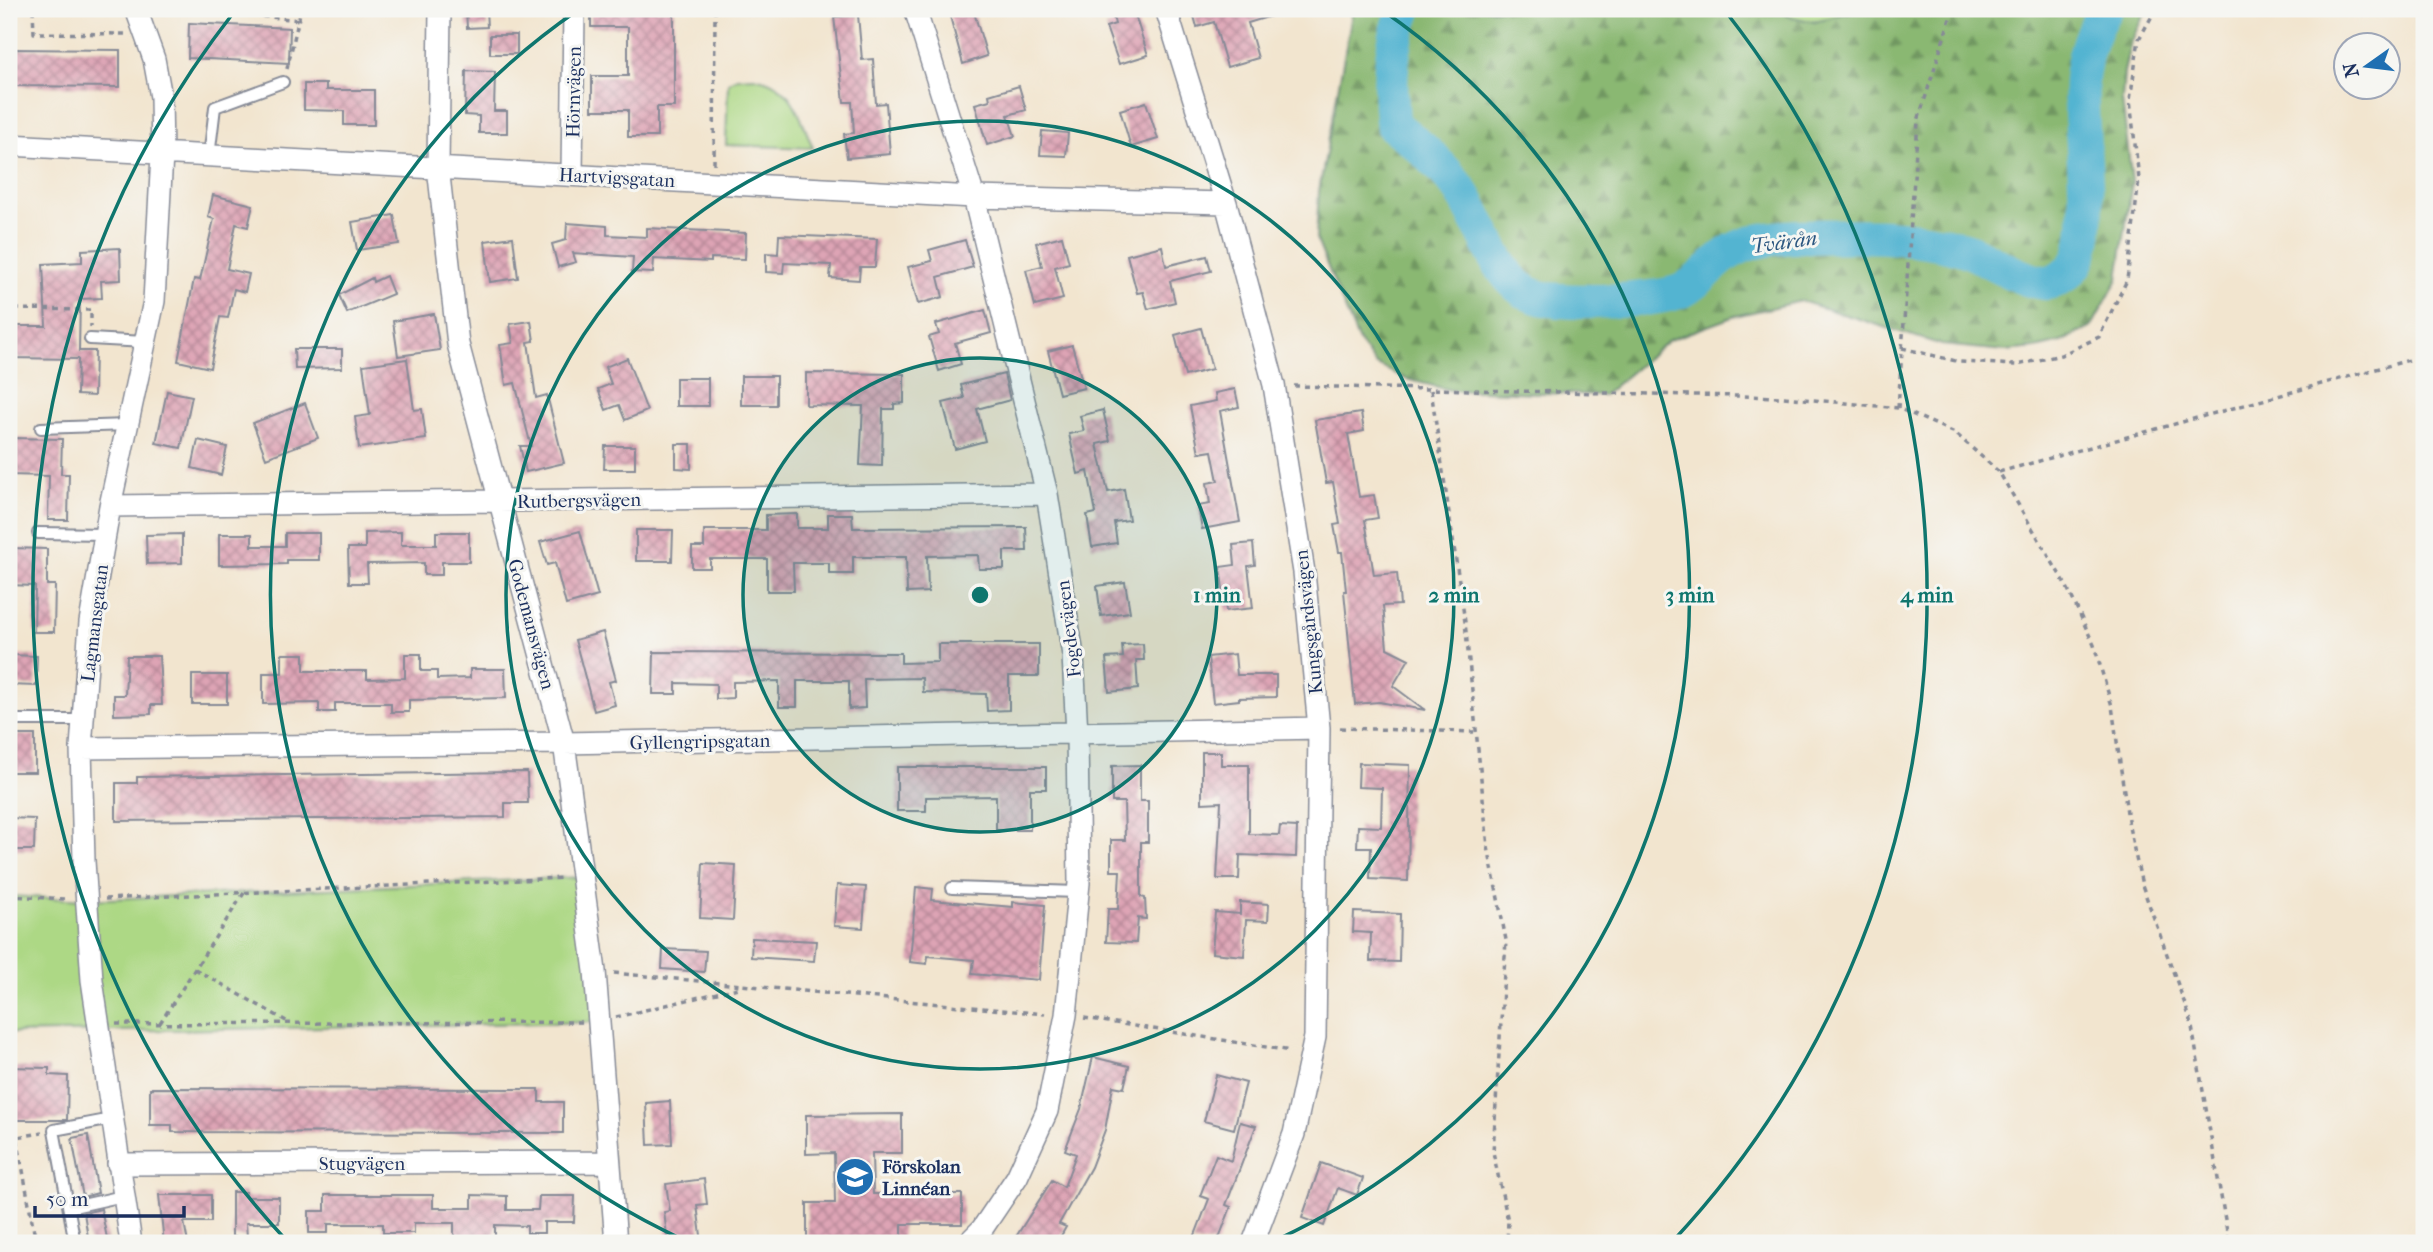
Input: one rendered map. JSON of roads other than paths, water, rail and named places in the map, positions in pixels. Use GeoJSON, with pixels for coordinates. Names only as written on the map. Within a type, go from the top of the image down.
{"type":"FeatureCollection","features":[{"type":"Feature","properties":{"kind":"street","name":"Lagmansgatan"},"geometry":{"type":"LineString","coordinates":[[131,1243],[98,1024],[87,900],[81,748],[90,622],[110,506],[154,301],[162,155],[161,97],[136,9]]}},
{"type":"Feature","properties":{"kind":"street","name":"Godemansvägen"},"geometry":{"type":"LineString","coordinates":[[440,9],[438,167],[458,344],[564,743],[594,971],[607,1162],[616,1243]]}},
{"type":"Feature","properties":{"kind":"street","name":"Hörnvägen"},"geometry":{"type":"LineString","coordinates":[[572,175],[575,9]]}},
{"type":"Feature","properties":{"kind":"street","name":"Fogdevägen"},"geometry":{"type":"LineString","coordinates":[[915,9],[974,197],[1047,494],[1073,655],[1077,734],[1078,892],[1066,1016],[1047,1111],[1017,1177],[982,1229],[968,1243]]}},
{"type":"Feature","properties":{"kind":"street","name":"Kungsgårdsvägen"},"geometry":{"type":"LineString","coordinates":[[1166,9],[1226,203],[1275,386],[1304,572],[1319,728],[1315,1037],[1294,1134],[1253,1243]]}},
{"type":"Feature","properties":{"kind":"street","name":"Hartvigsgatan"},"geometry":{"type":"LineString","coordinates":[[9,145],[974,197],[1226,203]]}},
{"type":"Feature","properties":{"kind":"street","name":"Rutbergsvägen"},"geometry":{"type":"LineString","coordinates":[[110,506],[1047,494]]}},
{"type":"Feature","properties":{"kind":"street","name":"Gyllengripsgatan"},"geometry":{"type":"LineString","coordinates":[[81,748],[564,743],[1319,728]]}},
{"type":"Feature","properties":{"kind":"street","name":"Stugvägen"},"geometry":{"type":"LineString","coordinates":[[118,1164],[607,1162]]}},
{"type":"Feature","properties":{"kind":"lane"},"geometry":{"type":"LineString","coordinates":[[209,157],[215,107],[283,82]]}},
{"type":"Feature","properties":{"kind":"lane"},"geometry":{"type":"LineString","coordinates":[[90,339],[145,342]]}},
{"type":"Feature","properties":{"kind":"lane"},"geometry":{"type":"LineString","coordinates":[[40,428],[127,425]]}},
{"type":"Feature","properties":{"kind":"lane"},"geometry":{"type":"LineString","coordinates":[[38,533],[106,534]]}},
{"type":"Feature","properties":{"kind":"lane"},"geometry":{"type":"LineString","coordinates":[[9,719],[83,720]]}},
{"type":"Feature","properties":{"kind":"lane"},"geometry":{"type":"LineString","coordinates":[[952,888],[1078,892]]}},
{"type":"Feature","properties":{"kind":"lane"},"geometry":{"type":"LineString","coordinates":[[75,1243],[54,1130],[112,1119]]}},
{"type":"Feature","properties":{"kind":"lane"},"geometry":{"type":"LineString","coordinates":[[69,1208],[123,1196]]}},
{"type":"Feature","properties":{"kind":"waterway","name":"Tvärån"},"geometry":{"type":"LineString","coordinates":[[1405,9],[1393,52],[1393,125],[1428,154],[1459,188],[1501,266],[1511,279],[1538,297],[1569,301],[1636,299],[1673,293],[1694,283],[1723,257],[1742,246],[1800,236],[1875,236],[1938,243],[1967,250],[2031,280],[2045,283],[2058,279],[2073,268],[2081,253],[2085,232],[2082,74],[2090,40],[2105,9]]}},
{"type":"Feature","properties":{"kind":"place","name":"Förskolan Linnéan"},"geometry":{"type":"Point","coordinates":[855,1177]}}]}
